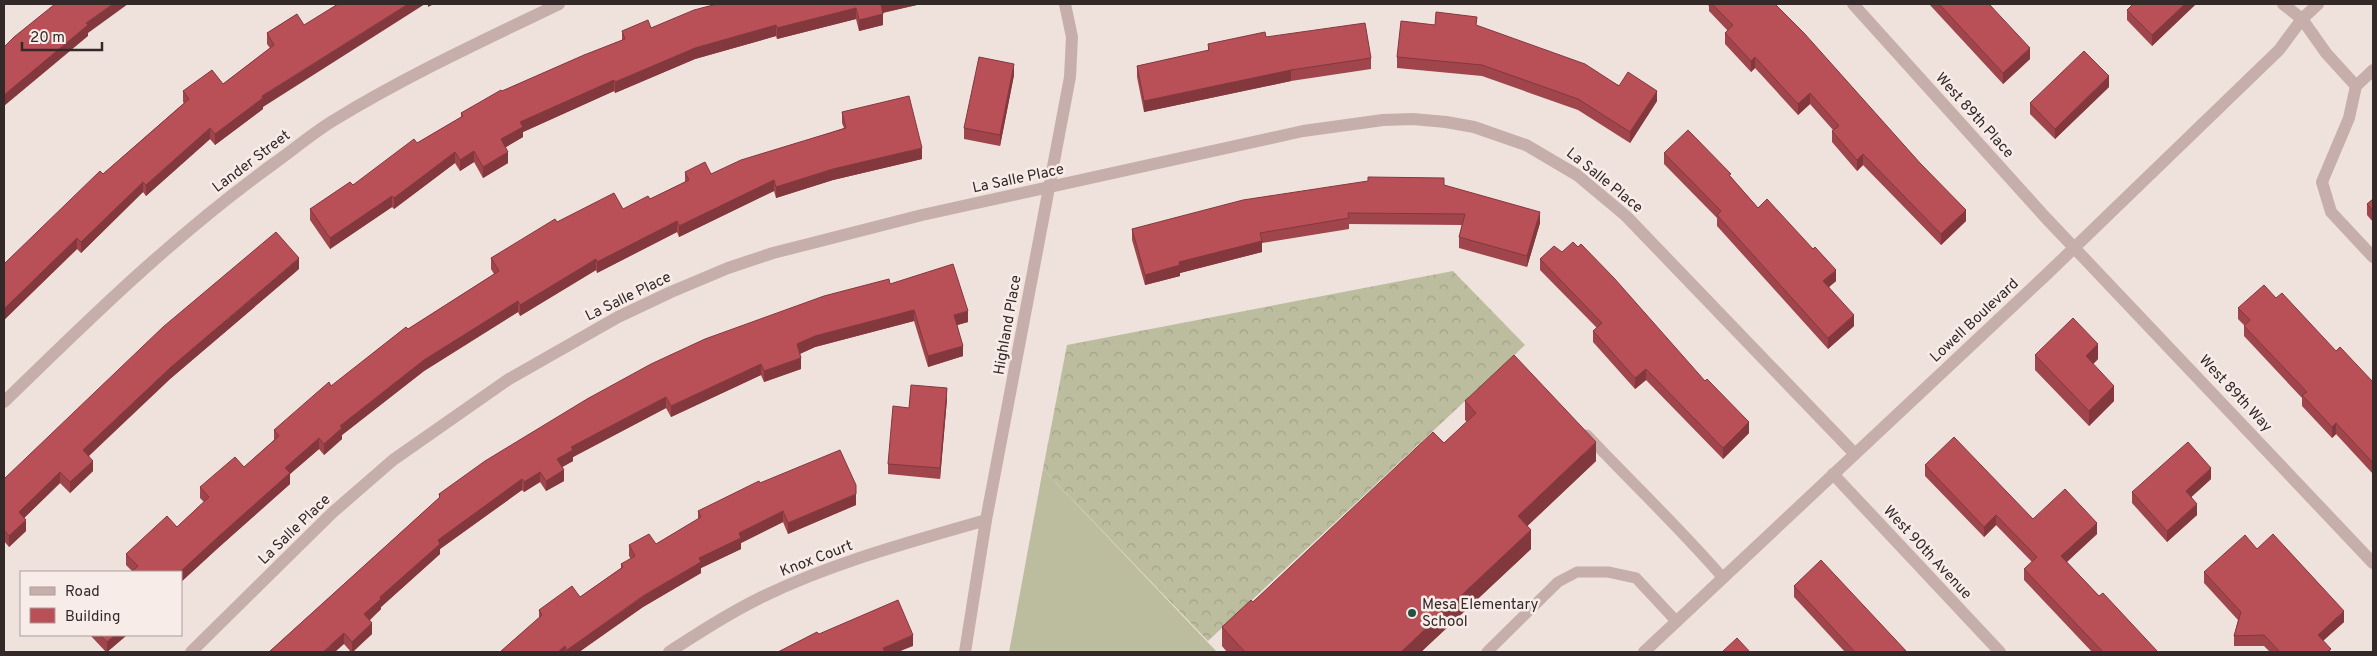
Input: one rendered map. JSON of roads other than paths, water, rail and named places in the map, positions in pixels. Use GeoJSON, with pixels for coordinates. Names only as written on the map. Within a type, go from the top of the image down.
{"type":"FeatureCollection","features":[{"type":"Feature","properties":{"kind":"street","name":"Lander Street"},"geometry":{"type":"LineString","coordinates":[[4,402],[115,294],[191,227],[241,187],[330,123],[425,68],[559,4]]}},
{"type":"Feature","properties":{"kind":"street","name":"Highland Place"},"geometry":{"type":"LineString","coordinates":[[965,652],[986,520],[1071,67],[1072,37],[1064,4]]}},
{"type":"Feature","properties":{"kind":"street","name":"West 89th Place"},"geometry":{"type":"LineString","coordinates":[[1853,4],[2074,247]]}},
{"type":"Feature","properties":{"kind":"street"},"geometry":{"type":"LineString","coordinates":[[2283,4],[2302,19],[2326,53],[2356,86]]}},
{"type":"Feature","properties":{"kind":"street","name":"Lowell Boulevard"},"geometry":{"type":"LineString","coordinates":[[1644,652],[2074,247],[2279,50],[2302,19],[2318,4]]}},
{"type":"Feature","properties":{"kind":"street"},"geometry":{"type":"LineString","coordinates":[[2373,70],[2356,86],[2349,118],[2322,182],[2331,212],[2373,257]]}},
{"type":"Feature","properties":{"kind":"street","name":"La Salle Place"},"geometry":{"type":"LineString","coordinates":[[192,652],[332,513],[393,460],[509,379],[618,317],[704,278],[774,253],[922,215],[1303,131],[1374,121],[1413,119],[1474,127],[1526,145],[1552,158],[1578,175],[1626,216],[1855,454]]}},
{"type":"Feature","properties":{"kind":"street","name":"West 89th Way"},"geometry":{"type":"LineString","coordinates":[[2074,247],[2373,562]]}},
{"type":"Feature","properties":{"kind":"street","name":"West 90th Avenue"},"geometry":{"type":"LineString","coordinates":[[1833,474],[2000,652]]}},
{"type":"Feature","properties":{"kind":"street","name":"Knox Court"},"geometry":{"type":"LineString","coordinates":[[669,652],[764,596],[835,567],[897,546],[986,520]]}},
{"type":"Feature","properties":{"kind":"lane"},"geometry":{"type":"LineString","coordinates":[[1578,426],[1667,520],[1684,533],[1723,578]]}},
{"type":"Feature","properties":{"kind":"lane"},"geometry":{"type":"LineString","coordinates":[[1487,652],[1558,582],[1577,572],[1608,572],[1636,578],[1677,622]]}},
{"type":"Feature","properties":{"kind":"place","name":"Mesa Elementary School"},"geometry":{"type":"Point","coordinates":[1412,613]}}]}
